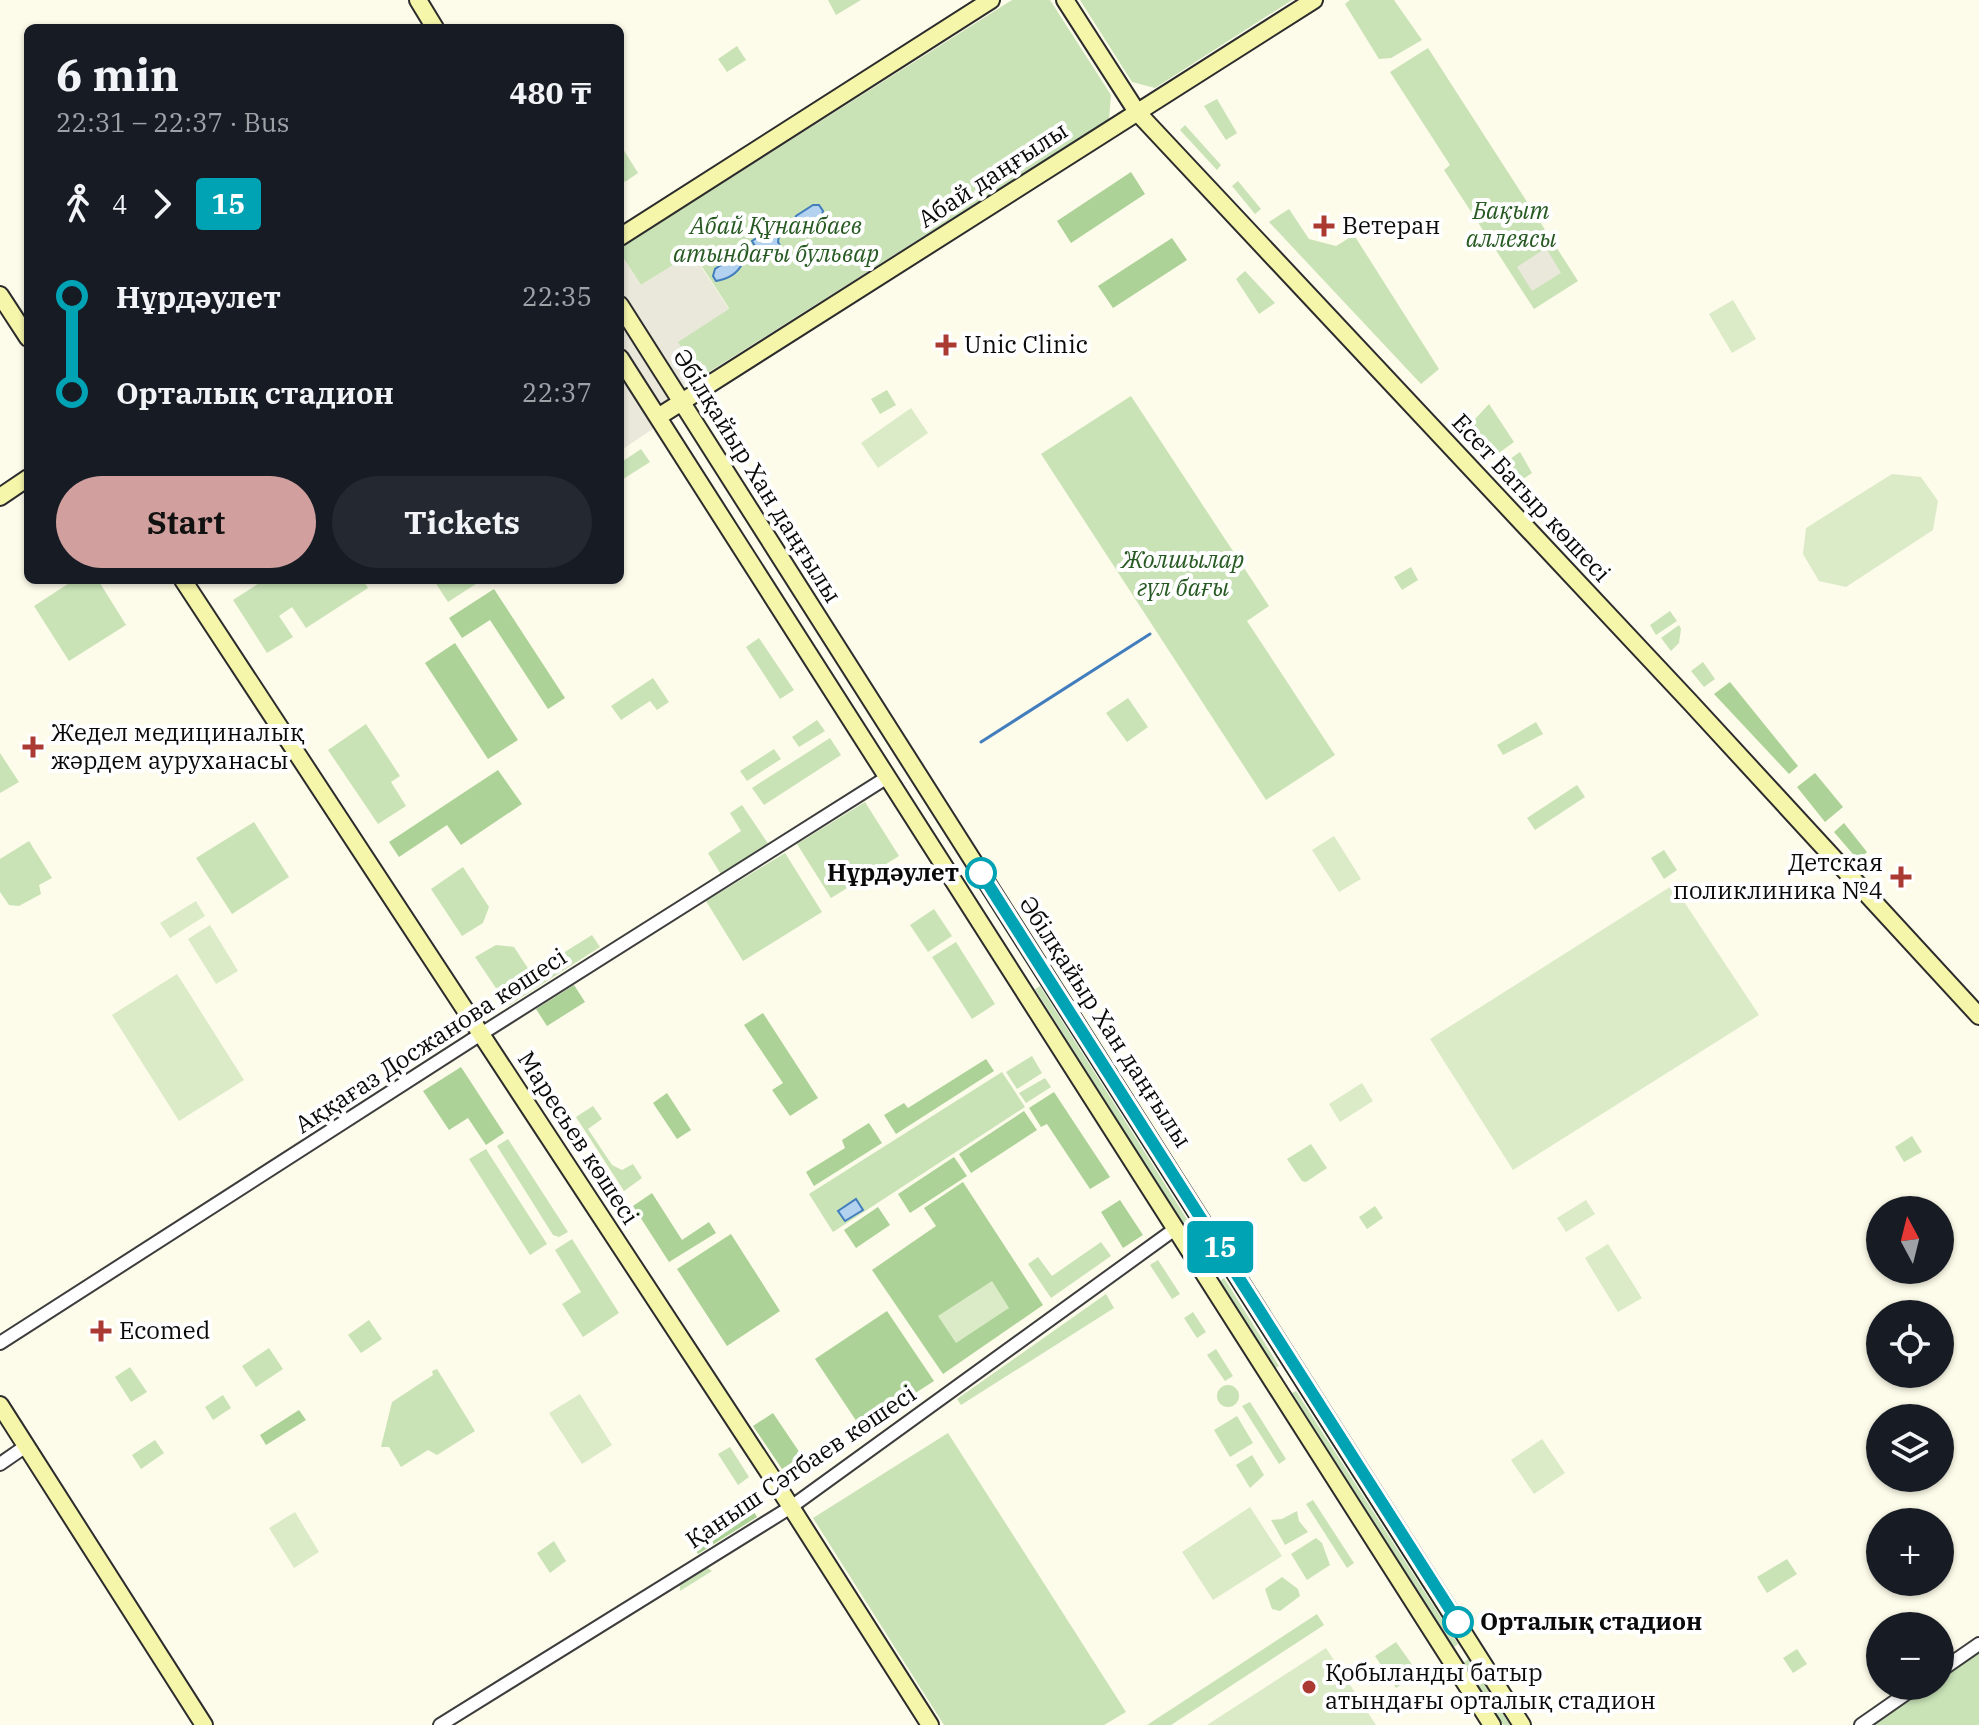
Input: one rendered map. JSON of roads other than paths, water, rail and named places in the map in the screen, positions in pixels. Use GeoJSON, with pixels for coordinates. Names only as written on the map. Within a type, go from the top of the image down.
{"type":"FeatureCollection","features":[{"type":"Feature","properties":{"kind":"main road"},"geometry":{"type":"LineString","coordinates":[[418,0],[433,24]]}},
{"type":"Feature","properties":{"kind":"main road"},"geometry":{"type":"LineString","coordinates":[[624,234],[991,0]]}},
{"type":"Feature","properties":{"kind":"main road","name":"Есет Батыр көшесі"},"geometry":{"type":"LineString","coordinates":[[1065,0],[1137,112],[1690,702],[1979,1016]]}},
{"type":"Feature","properties":{"kind":"main road","name":"Абай даңғылы"},"geometry":{"type":"LineString","coordinates":[[658,417],[1314,0]]}},
{"type":"Feature","properties":{"kind":"main road"},"geometry":{"type":"LineString","coordinates":[[0,295],[24,332]]}},
{"type":"Feature","properties":{"kind":"main road","name":"Әбілқайыр Хан даңғылы"},"geometry":{"type":"LineString","coordinates":[[624,311],[1522,1725]]}},
{"type":"Feature","properties":{"kind":"main road"},"geometry":{"type":"LineString","coordinates":[[624,364],[1492,1725]]}},
{"type":"Feature","properties":{"kind":"main road"},"geometry":{"type":"LineString","coordinates":[[700,484],[724,467]]}},
{"type":"Feature","properties":{"kind":"main road"},"geometry":{"type":"LineString","coordinates":[[0,497],[24,481]]}},
{"type":"Feature","properties":{"kind":"main road","name":"Маресьев көшесі"},"geometry":{"type":"LineString","coordinates":[[186,584],[791,1507],[930,1725]]}},
{"type":"Feature","properties":{"kind":"main road"},"geometry":{"type":"LineString","coordinates":[[782,612],[806,597]]}},
{"type":"Feature","properties":{"kind":"main road"},"geometry":{"type":"LineString","coordinates":[[1015,980],[1039,964]]}},
{"type":"Feature","properties":{"kind":"main road"},"geometry":{"type":"LineString","coordinates":[[1274,1383],[1297,1367]]}},
{"type":"Feature","properties":{"kind":"main road"},"geometry":{"type":"LineString","coordinates":[[0,1405],[204,1725]]}},
{"type":"Feature","properties":{"kind":"street","name":"Аққағаз Досжанова көшесі"},"geometry":{"type":"LineString","coordinates":[[0,1343],[886,778]]}},
{"type":"Feature","properties":{"kind":"street","name":"Қаныш Сәтбаев көшесі"},"geometry":{"type":"LineString","coordinates":[[440,1725],[791,1507],[1175,1229]]}},
{"type":"Feature","properties":{"kind":"street"},"geometry":{"type":"LineString","coordinates":[[0,1464],[26,1446]]}},
{"type":"Feature","properties":{"kind":"street"},"geometry":{"type":"LineString","coordinates":[[1954,1661],[1979,1644]]}},
{"type":"Feature","properties":{"kind":"street"},"geometry":{"type":"LineString","coordinates":[[1861,1725],[1897,1700]]}},
{"type":"Feature","properties":{"kind":"water"},"geometry":{"type":"Polygon","coordinates":[[[813,205],[819,205],[823,211],[821,217],[803,228],[797,227],[793,222],[796,216],[813,205]]]}},
{"type":"Feature","properties":{"kind":"water"},"geometry":{"type":"Polygon","coordinates":[[[770,229],[779,236],[781,247],[775,250],[774,256],[763,258],[753,252],[755,246],[752,241],[758,237],[758,232],[764,233],[770,229]]]}},
{"type":"Feature","properties":{"kind":"water"},"geometry":{"type":"Polygon","coordinates":[[[732,258],[739,259],[742,264],[740,268],[732,276],[716,281],[713,276],[715,269],[732,258]]]}},
{"type":"Feature","properties":{"kind":"water"},"geometry":{"type":"Polygon","coordinates":[[[856,1199],[863,1210],[845,1221],[838,1211],[856,1199]]]}},
{"type":"Feature","properties":{"kind":"waterway"},"geometry":{"type":"LineString","coordinates":[[981,742],[1150,634]]}},
{"type":"Feature","properties":{"kind":"place","name":"Ветеран"},"geometry":{"type":"Point","coordinates":[1324,226]}},
{"type":"Feature","properties":{"kind":"place","name":"Unic Clinic"},"geometry":{"type":"Point","coordinates":[946,345]}},
{"type":"Feature","properties":{"kind":"place","name":"Жедел медициналық жәрдем ауруханасы"},"geometry":{"type":"Point","coordinates":[33,747]}},
{"type":"Feature","properties":{"kind":"place","name":"Нұрдәулет"},"geometry":{"type":"Point","coordinates":[981,873]}},
{"type":"Feature","properties":{"kind":"place","name":"Детская поликлиника №4"},"geometry":{"type":"Point","coordinates":[1901,877]}},
{"type":"Feature","properties":{"kind":"place","name":"Ecomed"},"geometry":{"type":"Point","coordinates":[101,1331]}},
{"type":"Feature","properties":{"kind":"place","name":"Орталық стадион"},"geometry":{"type":"Point","coordinates":[1458,1622]}},
{"type":"Feature","properties":{"kind":"place","name":"Қобыланды батыр атындағы орталық стадион"},"geometry":{"type":"Point","coordinates":[1309,1687]}},
{"type":"Feature","properties":{"kind":"park label","name":"Бақыт аллеясы"},"geometry":{"type":"Point","coordinates":[1511,225]}},
{"type":"Feature","properties":{"kind":"park label","name":"Абай Құнанбаев атындағы бульвар"},"geometry":{"type":"Point","coordinates":[776,240]}},
{"type":"Feature","properties":{"kind":"park label","name":"Жолшылар гүл бағы"},"geometry":{"type":"Point","coordinates":[1183,574]}}]}
